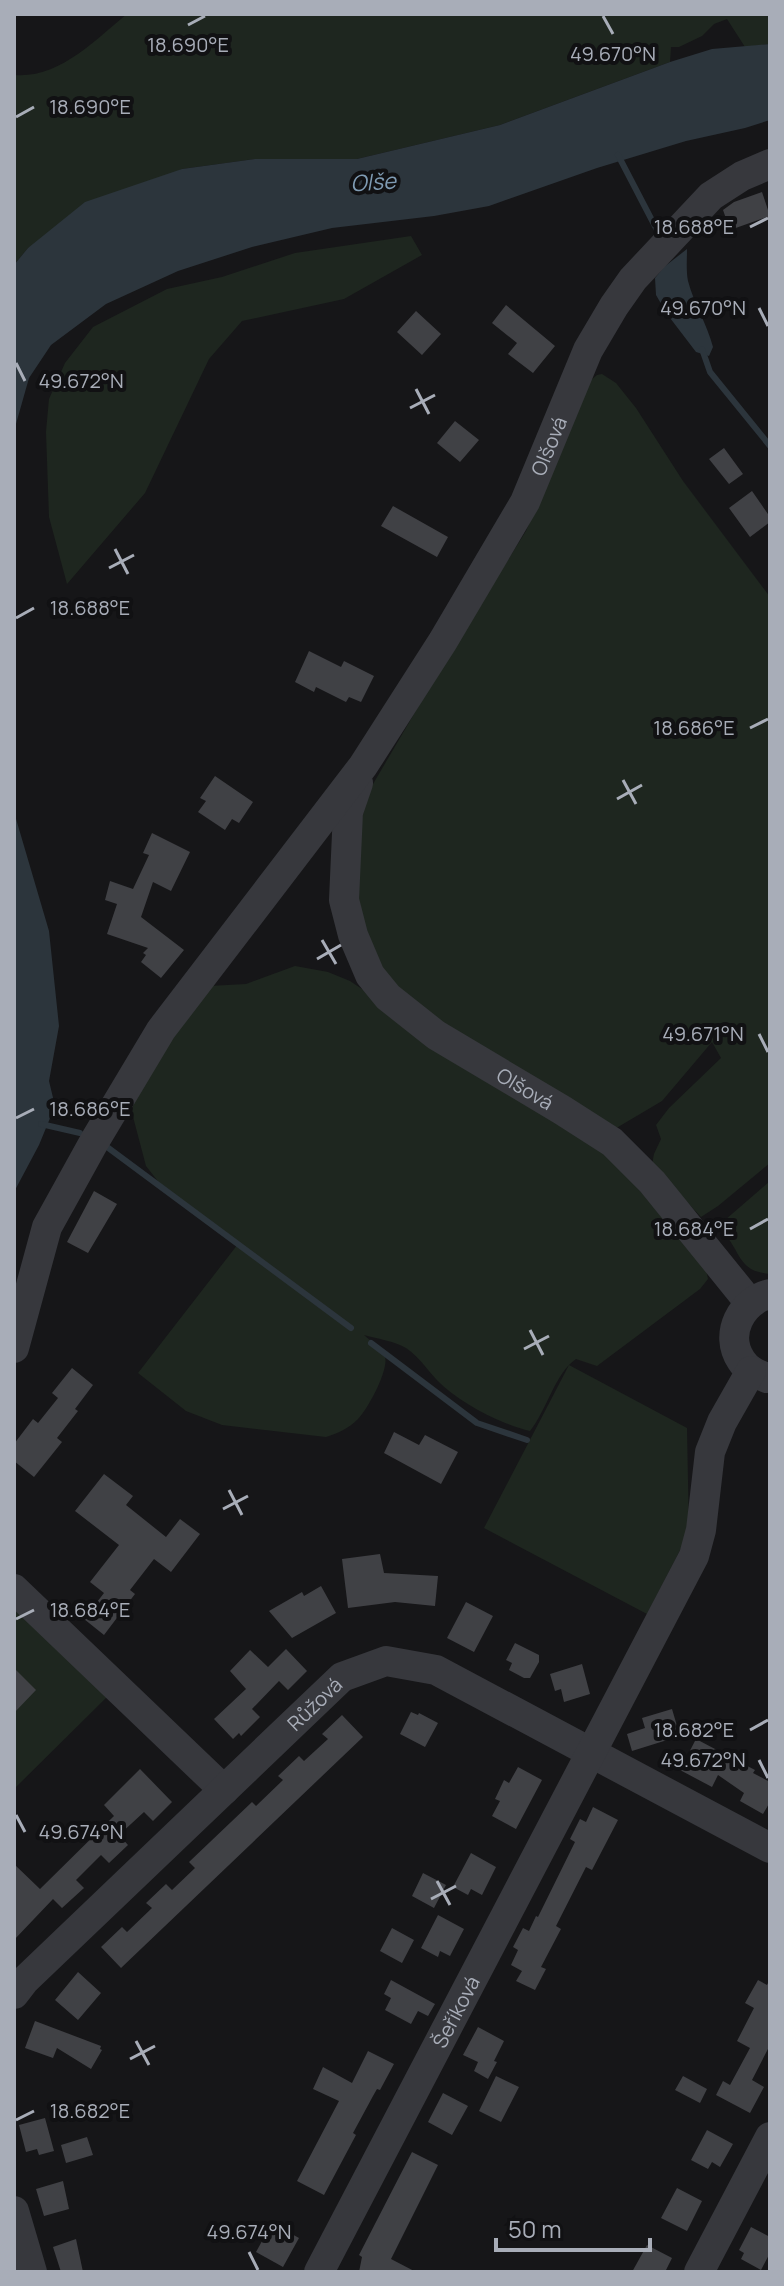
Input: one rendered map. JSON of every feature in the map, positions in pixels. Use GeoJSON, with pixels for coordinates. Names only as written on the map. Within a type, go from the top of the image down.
{"type":"FeatureCollection","features":[{"type":"Feature","properties":{"kind":"street","name":"Olšová"},"geometry":{"type":"LineString","coordinates":[[14,1348],[47,1227],[161,1030],[363,766],[443,641],[525,502],[588,350],[614,306],[633,279],[711,196],[742,176],[770,164]]}},
{"type":"Feature","properties":{"kind":"street","name":"Olšová"},"geometry":{"type":"LineString","coordinates":[[363,766],[348,812],[344,900],[353,935],[370,975],[388,997],[436,1035],[612,1142],[760,1299],[740,1315],[734,1330],[735,1345],[741,1360],[761,1375],[722,1422],[710,1452],[701,1530],[694,1556],[591,1753]]}},
{"type":"Feature","properties":{"kind":"street"},"geometry":{"type":"LineString","coordinates":[[14,1589],[224,1790]]}},
{"type":"Feature","properties":{"kind":"street","name":"Růžová"},"geometry":{"type":"LineString","coordinates":[[14,1994],[342,1677],[386,1661],[436,1670],[770,1848]]}},
{"type":"Feature","properties":{"kind":"street","name":"Šeříková"},"geometry":{"type":"LineString","coordinates":[[319,2272],[591,1753]]}},
{"type":"Feature","properties":{"kind":"street"},"geometry":{"type":"LineString","coordinates":[[699,2272],[770,2137]]}},
{"type":"Feature","properties":{"kind":"street"},"geometry":{"type":"LineString","coordinates":[[14,2211],[32,2272]]}},
{"type":"Feature","properties":{"kind":"shaded area"},"geometry":{"type":"Polygon","coordinates":[[[127,14],[770,14],[770,44],[745,47],[727,19],[714,24],[702,36],[679,47],[671,47],[670,62],[500,125],[357,159],[255,159],[182,169],[28,248],[14,265],[14,75],[30,75],[61,64],[89,46],[127,14]]]}},
{"type":"Feature","properties":{"kind":"shaded area"},"geometry":{"type":"Polygon","coordinates":[[[411,236],[422,255],[344,299],[242,321],[209,359],[145,493],[67,584],[49,517],[46,432],[49,399],[65,363],[93,327],[167,289],[222,277],[295,253],[411,236]]]}},
{"type":"Feature","properties":{"kind":"shaded area"},"geometry":{"type":"Polygon","coordinates":[[[602,374],[616,383],[636,408],[683,481],[770,597],[770,1163],[701,1217],[652,1165],[661,1139],[656,1125],[669,1108],[721,1058],[712,1042],[662,1101],[613,1130],[408,1005],[368,950],[356,884],[366,796],[526,531],[590,381],[602,374]]]}},
{"type":"Feature","properties":{"kind":"shaded area"},"geometry":{"type":"Polygon","coordinates":[[[295,966],[328,972],[350,981],[611,1156],[706,1270],[708,1279],[700,1289],[597,1366],[576,1359],[569,1365],[530,1431],[496,1419],[460,1399],[406,1348],[364,1335],[385,1357],[381,1380],[358,1419],[326,1437],[222,1425],[186,1411],[138,1373],[238,1244],[164,1189],[146,1166],[132,1113],[136,1088],[209,986],[246,984],[295,966]]]}},
{"type":"Feature","properties":{"kind":"shaded area"},"geometry":{"type":"Polygon","coordinates":[[[770,1181],[770,1274],[757,1272],[745,1264],[727,1236],[725,1220],[770,1181]]]}},
{"type":"Feature","properties":{"kind":"shaded area"},"geometry":{"type":"Polygon","coordinates":[[[569,1365],[687,1428],[689,1533],[647,1614],[484,1528],[569,1365]]]}},
{"type":"Feature","properties":{"kind":"shaded area"},"geometry":{"type":"Polygon","coordinates":[[[14,1603],[111,1693],[14,1789],[14,1603]]]}},
{"type":"Feature","properties":{"kind":"water","name":"Olše"},"geometry":{"type":"Polygon","coordinates":[[[770,44],[770,120],[597,168],[489,206],[332,228],[252,247],[178,271],[106,304],[51,345],[29,378],[14,431],[14,265],[28,248],[85,202],[182,169],[255,159],[357,159],[500,125],[712,49],[770,44]]]}},
{"type":"Feature","properties":{"kind":"water"},"geometry":{"type":"Polygon","coordinates":[[[687,249],[688,281],[713,347],[709,356],[696,352],[656,295],[655,278],[687,249]]]}},
{"type":"Feature","properties":{"kind":"water"},"geometry":{"type":"Polygon","coordinates":[[[14,812],[49,931],[59,1026],[49,1081],[55,1106],[14,1192],[14,812]]]}},
{"type":"Feature","properties":{"kind":"building"},"geometry":{"type":"Polygon","coordinates":[[[762,192],[770,216],[730,230],[723,210],[734,202],[762,192]]]}},
{"type":"Feature","properties":{"kind":"building"},"geometry":{"type":"Polygon","coordinates":[[[506,305],[555,346],[533,373],[508,354],[517,343],[492,323],[506,305]]]}},
{"type":"Feature","properties":{"kind":"building"},"geometry":{"type":"Polygon","coordinates":[[[416,311],[441,334],[422,355],[397,332],[416,311]]]}},
{"type":"Feature","properties":{"kind":"building"},"geometry":{"type":"Polygon","coordinates":[[[455,421],[479,440],[460,462],[437,443],[455,421]]]}},
{"type":"Feature","properties":{"kind":"building"},"geometry":{"type":"Polygon","coordinates":[[[724,448],[743,474],[729,484],[709,459],[724,448]]]}},
{"type":"Feature","properties":{"kind":"building"},"geometry":{"type":"Polygon","coordinates":[[[752,491],[770,517],[770,522],[750,537],[729,508],[752,491]]]}},
{"type":"Feature","properties":{"kind":"building"},"geometry":{"type":"Polygon","coordinates":[[[393,506],[448,537],[437,557],[381,526],[393,506]]]}},
{"type":"Feature","properties":{"kind":"building"},"geometry":{"type":"Polygon","coordinates":[[[309,651],[341,667],[344,661],[374,676],[361,702],[349,697],[346,702],[316,687],[314,692],[295,682],[309,651]]]}},
{"type":"Feature","properties":{"kind":"building"},"geometry":{"type":"Polygon","coordinates":[[[215,776],[253,802],[239,823],[232,819],[225,830],[198,812],[206,801],[200,798],[215,776]]]}},
{"type":"Feature","properties":{"kind":"building"},"geometry":{"type":"Polygon","coordinates":[[[152,833],[190,852],[171,891],[153,882],[141,917],[184,950],[161,978],[141,962],[148,948],[107,934],[117,904],[105,900],[110,881],[133,889],[149,855],[143,853],[152,833]]]}},
{"type":"Feature","properties":{"kind":"building"},"geometry":{"type":"Polygon","coordinates":[[[94,1191],[117,1204],[88,1253],[67,1242],[94,1191]]]}},
{"type":"Feature","properties":{"kind":"building"},"geometry":{"type":"Polygon","coordinates":[[[72,1368],[93,1385],[57,1438],[62,1442],[34,1477],[14,1461],[14,1444],[33,1419],[38,1423],[58,1398],[52,1393],[72,1368]]]}},
{"type":"Feature","properties":{"kind":"building"},"geometry":{"type":"Polygon","coordinates":[[[394,1432],[419,1445],[425,1435],[458,1452],[441,1484],[384,1453],[394,1432]]]}},
{"type":"Feature","properties":{"kind":"building"},"geometry":{"type":"Polygon","coordinates":[[[104,1474],[133,1496],[126,1505],[166,1537],[180,1519],[200,1534],[171,1572],[154,1559],[130,1590],[135,1594],[104,1635],[84,1619],[104,1593],[90,1582],[119,1545],[75,1511],[104,1474]]]}},
{"type":"Feature","properties":{"kind":"building"},"geometry":{"type":"Polygon","coordinates":[[[380,1554],[384,1573],[438,1576],[435,1606],[395,1602],[348,1608],[342,1559],[380,1554]]]}},
{"type":"Feature","properties":{"kind":"building"},"geometry":{"type":"Polygon","coordinates":[[[321,1586],[336,1613],[292,1638],[269,1611],[302,1592],[304,1596],[321,1586]]]}},
{"type":"Feature","properties":{"kind":"building"},"geometry":{"type":"Polygon","coordinates":[[[466,1602],[493,1616],[474,1652],[447,1638],[466,1602]]]}},
{"type":"Feature","properties":{"kind":"building"},"geometry":{"type":"Polygon","coordinates":[[[515,1643],[539,1655],[539,1662],[530,1678],[509,1670],[512,1663],[506,1660],[515,1643]]]}},
{"type":"Feature","properties":{"kind":"building"},"geometry":{"type":"Polygon","coordinates":[[[286,1649],[307,1671],[288,1690],[279,1681],[252,1709],[260,1717],[241,1736],[239,1733],[233,1739],[214,1719],[246,1689],[230,1671],[250,1650],[268,1667],[286,1649]]]}},
{"type":"Feature","properties":{"kind":"building"},"geometry":{"type":"Polygon","coordinates":[[[582,1664],[590,1694],[564,1702],[561,1689],[555,1691],[550,1674],[582,1664]]]}},
{"type":"Feature","properties":{"kind":"building"},"geometry":{"type":"Polygon","coordinates":[[[14,1668],[36,1690],[14,1713],[14,1668]]]}},
{"type":"Feature","properties":{"kind":"building"},"geometry":{"type":"Polygon","coordinates":[[[672,1709],[680,1736],[632,1751],[627,1734],[645,1728],[642,1718],[672,1709]]]}},
{"type":"Feature","properties":{"kind":"building"},"geometry":{"type":"Polygon","coordinates":[[[411,1712],[438,1723],[425,1747],[400,1734],[411,1712]]]}},
{"type":"Feature","properties":{"kind":"building"},"geometry":{"type":"Polygon","coordinates":[[[342,1715],[363,1737],[121,1968],[101,1947],[122,1927],[127,1932],[152,1908],[146,1903],[166,1884],[172,1890],[195,1868],[189,1862],[252,1802],[256,1806],[283,1780],[278,1776],[299,1756],[304,1761],[328,1739],[322,1734],[342,1715]]]}},
{"type":"Feature","properties":{"kind":"building"},"geometry":{"type":"Polygon","coordinates":[[[696,1739],[755,1770],[753,1773],[770,1782],[770,1802],[763,1814],[740,1801],[744,1793],[718,1775],[712,1787],[680,1770],[696,1739]]]}},
{"type":"Feature","properties":{"kind":"building"},"geometry":{"type":"Polygon","coordinates":[[[518,1767],[542,1780],[516,1829],[492,1816],[500,1801],[495,1799],[504,1780],[509,1783],[518,1767]]]}},
{"type":"Feature","properties":{"kind":"building"},"geometry":{"type":"Polygon","coordinates":[[[140,1769],[172,1802],[153,1821],[144,1812],[119,1835],[128,1845],[109,1863],[101,1855],[76,1880],[84,1888],[62,1908],[53,1899],[14,1940],[14,1864],[40,1889],[114,1816],[104,1805],[140,1769]]]}},
{"type":"Feature","properties":{"kind":"building"},"geometry":{"type":"Polygon","coordinates":[[[593,1807],[618,1820],[592,1870],[586,1867],[556,1926],[561,1929],[541,1967],[546,1969],[535,1990],[516,1981],[522,1971],[511,1965],[518,1950],[513,1947],[523,1928],[529,1931],[538,1917],[575,1842],[570,1839],[580,1819],[586,1822],[593,1807]]]}},
{"type":"Feature","properties":{"kind":"building"},"geometry":{"type":"Polygon","coordinates":[[[471,1853],[496,1867],[482,1895],[471,1889],[468,1895],[453,1887],[471,1853]]]}},
{"type":"Feature","properties":{"kind":"building"},"geometry":{"type":"Polygon","coordinates":[[[423,1873],[446,1885],[434,1908],[412,1896],[423,1873]]]}},
{"type":"Feature","properties":{"kind":"building"},"geometry":{"type":"Polygon","coordinates":[[[438,1915],[464,1929],[450,1956],[440,1951],[438,1957],[421,1948],[438,1915]]]}},
{"type":"Feature","properties":{"kind":"building"},"geometry":{"type":"Polygon","coordinates":[[[392,1928],[414,1940],[402,1963],[380,1951],[392,1928]]]}},
{"type":"Feature","properties":{"kind":"building"},"geometry":{"type":"Polygon","coordinates":[[[78,1972],[101,1993],[78,2020],[55,2000],[78,1972]]]}},
{"type":"Feature","properties":{"kind":"building"},"geometry":{"type":"Polygon","coordinates":[[[770,1979],[770,2045],[752,2080],[764,2087],[750,2113],[716,2095],[723,2081],[730,2085],[750,2048],[737,2041],[754,2008],[745,2003],[758,1980],[767,1985],[770,1979]]]}},
{"type":"Feature","properties":{"kind":"building"},"geometry":{"type":"Polygon","coordinates":[[[391,1980],[435,2004],[428,2016],[418,2011],[411,2024],[385,2010],[391,1998],[384,1994],[391,1980]]]}},
{"type":"Feature","properties":{"kind":"building"},"geometry":{"type":"Polygon","coordinates":[[[35,2021],[101,2046],[102,2050],[91,2069],[57,2048],[53,2058],[25,2048],[35,2021]]]}},
{"type":"Feature","properties":{"kind":"building"},"geometry":{"type":"Polygon","coordinates":[[[478,2027],[504,2041],[488,2079],[474,2071],[478,2062],[463,2055],[478,2027]]]}},
{"type":"Feature","properties":{"kind":"building"},"geometry":{"type":"Polygon","coordinates":[[[368,2051],[394,2064],[353,2133],[356,2135],[324,2195],[297,2181],[339,2101],[313,2089],[323,2067],[352,2083],[368,2051]]]}},
{"type":"Feature","properties":{"kind":"building"},"geometry":{"type":"Polygon","coordinates":[[[496,2076],[519,2087],[501,2122],[479,2111],[496,2076]]]}},
{"type":"Feature","properties":{"kind":"building"},"geometry":{"type":"Polygon","coordinates":[[[683,2076],[707,2089],[700,2103],[675,2090],[683,2076]]]}},
{"type":"Feature","properties":{"kind":"building"},"geometry":{"type":"Polygon","coordinates":[[[443,2093],[468,2106],[452,2135],[428,2122],[443,2093]]]}},
{"type":"Feature","properties":{"kind":"building"},"geometry":{"type":"Polygon","coordinates":[[[45,2118],[54,2151],[39,2155],[37,2149],[26,2152],[19,2125],[45,2118]]]}},
{"type":"Feature","properties":{"kind":"building"},"geometry":{"type":"Polygon","coordinates":[[[707,2130],[733,2144],[720,2167],[712,2162],[708,2169],[691,2160],[707,2130]]]}},
{"type":"Feature","properties":{"kind":"building"},"geometry":{"type":"Polygon","coordinates":[[[87,2137],[93,2155],[66,2163],[61,2145],[87,2137]]]}},
{"type":"Feature","properties":{"kind":"building"},"geometry":{"type":"Polygon","coordinates":[[[412,2152],[438,2165],[391,2259],[416,2272],[359,2272],[362,2257],[359,2255],[412,2152]]]}},
{"type":"Feature","properties":{"kind":"building"},"geometry":{"type":"Polygon","coordinates":[[[63,2181],[69,2209],[44,2216],[36,2189],[63,2181]]]}},
{"type":"Feature","properties":{"kind":"building"},"geometry":{"type":"Polygon","coordinates":[[[677,2188],[702,2201],[687,2231],[661,2218],[677,2188]]]}},
{"type":"Feature","properties":{"kind":"building"},"geometry":{"type":"Polygon","coordinates":[[[272,2223],[299,2238],[283,2267],[256,2252],[272,2223]]]}},
{"type":"Feature","properties":{"kind":"building"},"geometry":{"type":"Polygon","coordinates":[[[751,2227],[770,2237],[770,2253],[761,2270],[741,2259],[744,2253],[739,2250],[751,2227]]]}},
{"type":"Feature","properties":{"kind":"building"},"geometry":{"type":"Polygon","coordinates":[[[76,2239],[83,2272],[61,2272],[53,2247],[76,2239]]]}},
{"type":"Feature","properties":{"kind":"building"},"geometry":{"type":"Polygon","coordinates":[[[647,2245],[672,2258],[665,2272],[632,2272],[647,2245]]]}},
{"type":"Feature","properties":{"kind":"waterway"},"geometry":{"type":"LineString","coordinates":[[618,155],[657,230]]}},
{"type":"Feature","properties":{"kind":"waterway"},"geometry":{"type":"LineString","coordinates":[[702,349],[710,372],[770,446]]}},
{"type":"Feature","properties":{"kind":"waterway"},"geometry":{"type":"LineString","coordinates":[[41,1124],[80,1133]]}},
{"type":"Feature","properties":{"kind":"waterway"},"geometry":{"type":"LineString","coordinates":[[103,1144],[351,1328]]}},
{"type":"Feature","properties":{"kind":"waterway"},"geometry":{"type":"LineString","coordinates":[[371,1343],[477,1423],[527,1440]]}}]}
